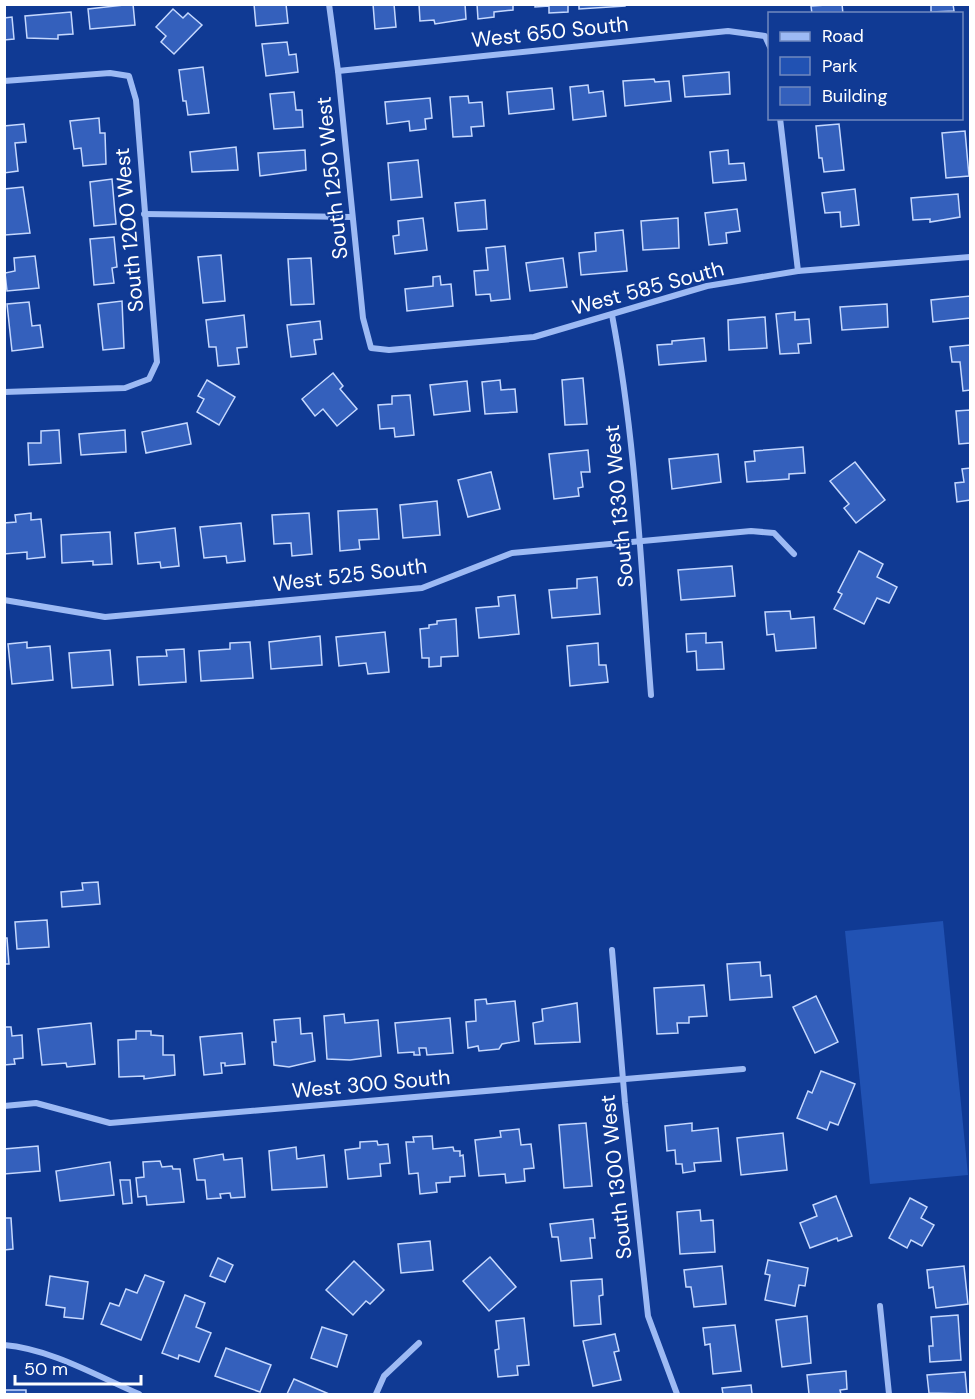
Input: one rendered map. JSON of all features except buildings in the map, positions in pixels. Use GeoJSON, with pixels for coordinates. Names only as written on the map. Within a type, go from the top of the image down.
{"type":"FeatureCollection","features":[{"type":"Feature","properties":{"kind":"street","name":"South 1250 West"},"geometry":{"type":"LineString","coordinates":[[329,4],[363,318],[371,348]]}},
{"type":"Feature","properties":{"kind":"street","name":"West 650 South"},"geometry":{"type":"LineString","coordinates":[[338,71],[728,31],[765,36],[768,43]]}},
{"type":"Feature","properties":{"kind":"street","name":"South 1200 West"},"geometry":{"type":"LineString","coordinates":[[4,81],[110,73],[129,76],[136,100],[157,362],[149,379],[125,388],[4,392]]}},
{"type":"Feature","properties":{"kind":"street"},"geometry":{"type":"LineString","coordinates":[[780,120],[798,272]]}},
{"type":"Feature","properties":{"kind":"street"},"geometry":{"type":"LineString","coordinates":[[144,214],[352,217]]}},
{"type":"Feature","properties":{"kind":"street","name":"West 585 South"},"geometry":{"type":"LineString","coordinates":[[371,348],[389,350],[534,337],[707,286],[798,272],[970,257]]}},
{"type":"Feature","properties":{"kind":"street","name":"South 1330 West"},"geometry":{"type":"LineString","coordinates":[[612,315],[622,367],[651,695]]}},
{"type":"Feature","properties":{"kind":"street","name":"West 525 South"},"geometry":{"type":"LineString","coordinates":[[4,600],[105,617],[422,588],[512,553],[752,531],[774,533],[794,554]]}},
{"type":"Feature","properties":{"kind":"street","name":"South 1300 West"},"geometry":{"type":"LineString","coordinates":[[612,950],[622,1079],[648,1316],[677,1395]]}},
{"type":"Feature","properties":{"kind":"street","name":"West 300 South"},"geometry":{"type":"LineString","coordinates":[[4,1106],[36,1103],[110,1123],[742,1069]]}},
{"type":"Feature","properties":{"kind":"street"},"geometry":{"type":"LineString","coordinates":[[880,1306],[889,1395]]}},
{"type":"Feature","properties":{"kind":"street"},"geometry":{"type":"LineString","coordinates":[[376,1395],[384,1376],[419,1343]]}},
{"type":"Feature","properties":{"kind":"street"},"geometry":{"type":"LineString","coordinates":[[4,1345],[17,1346],[64,1361],[139,1395]]}},
{"type":"Feature","properties":{"kind":"green space"},"geometry":{"type":"Polygon","coordinates":[[[943,921],[968,1175],[870,1184],[845,931],[943,921]]]}}]}
